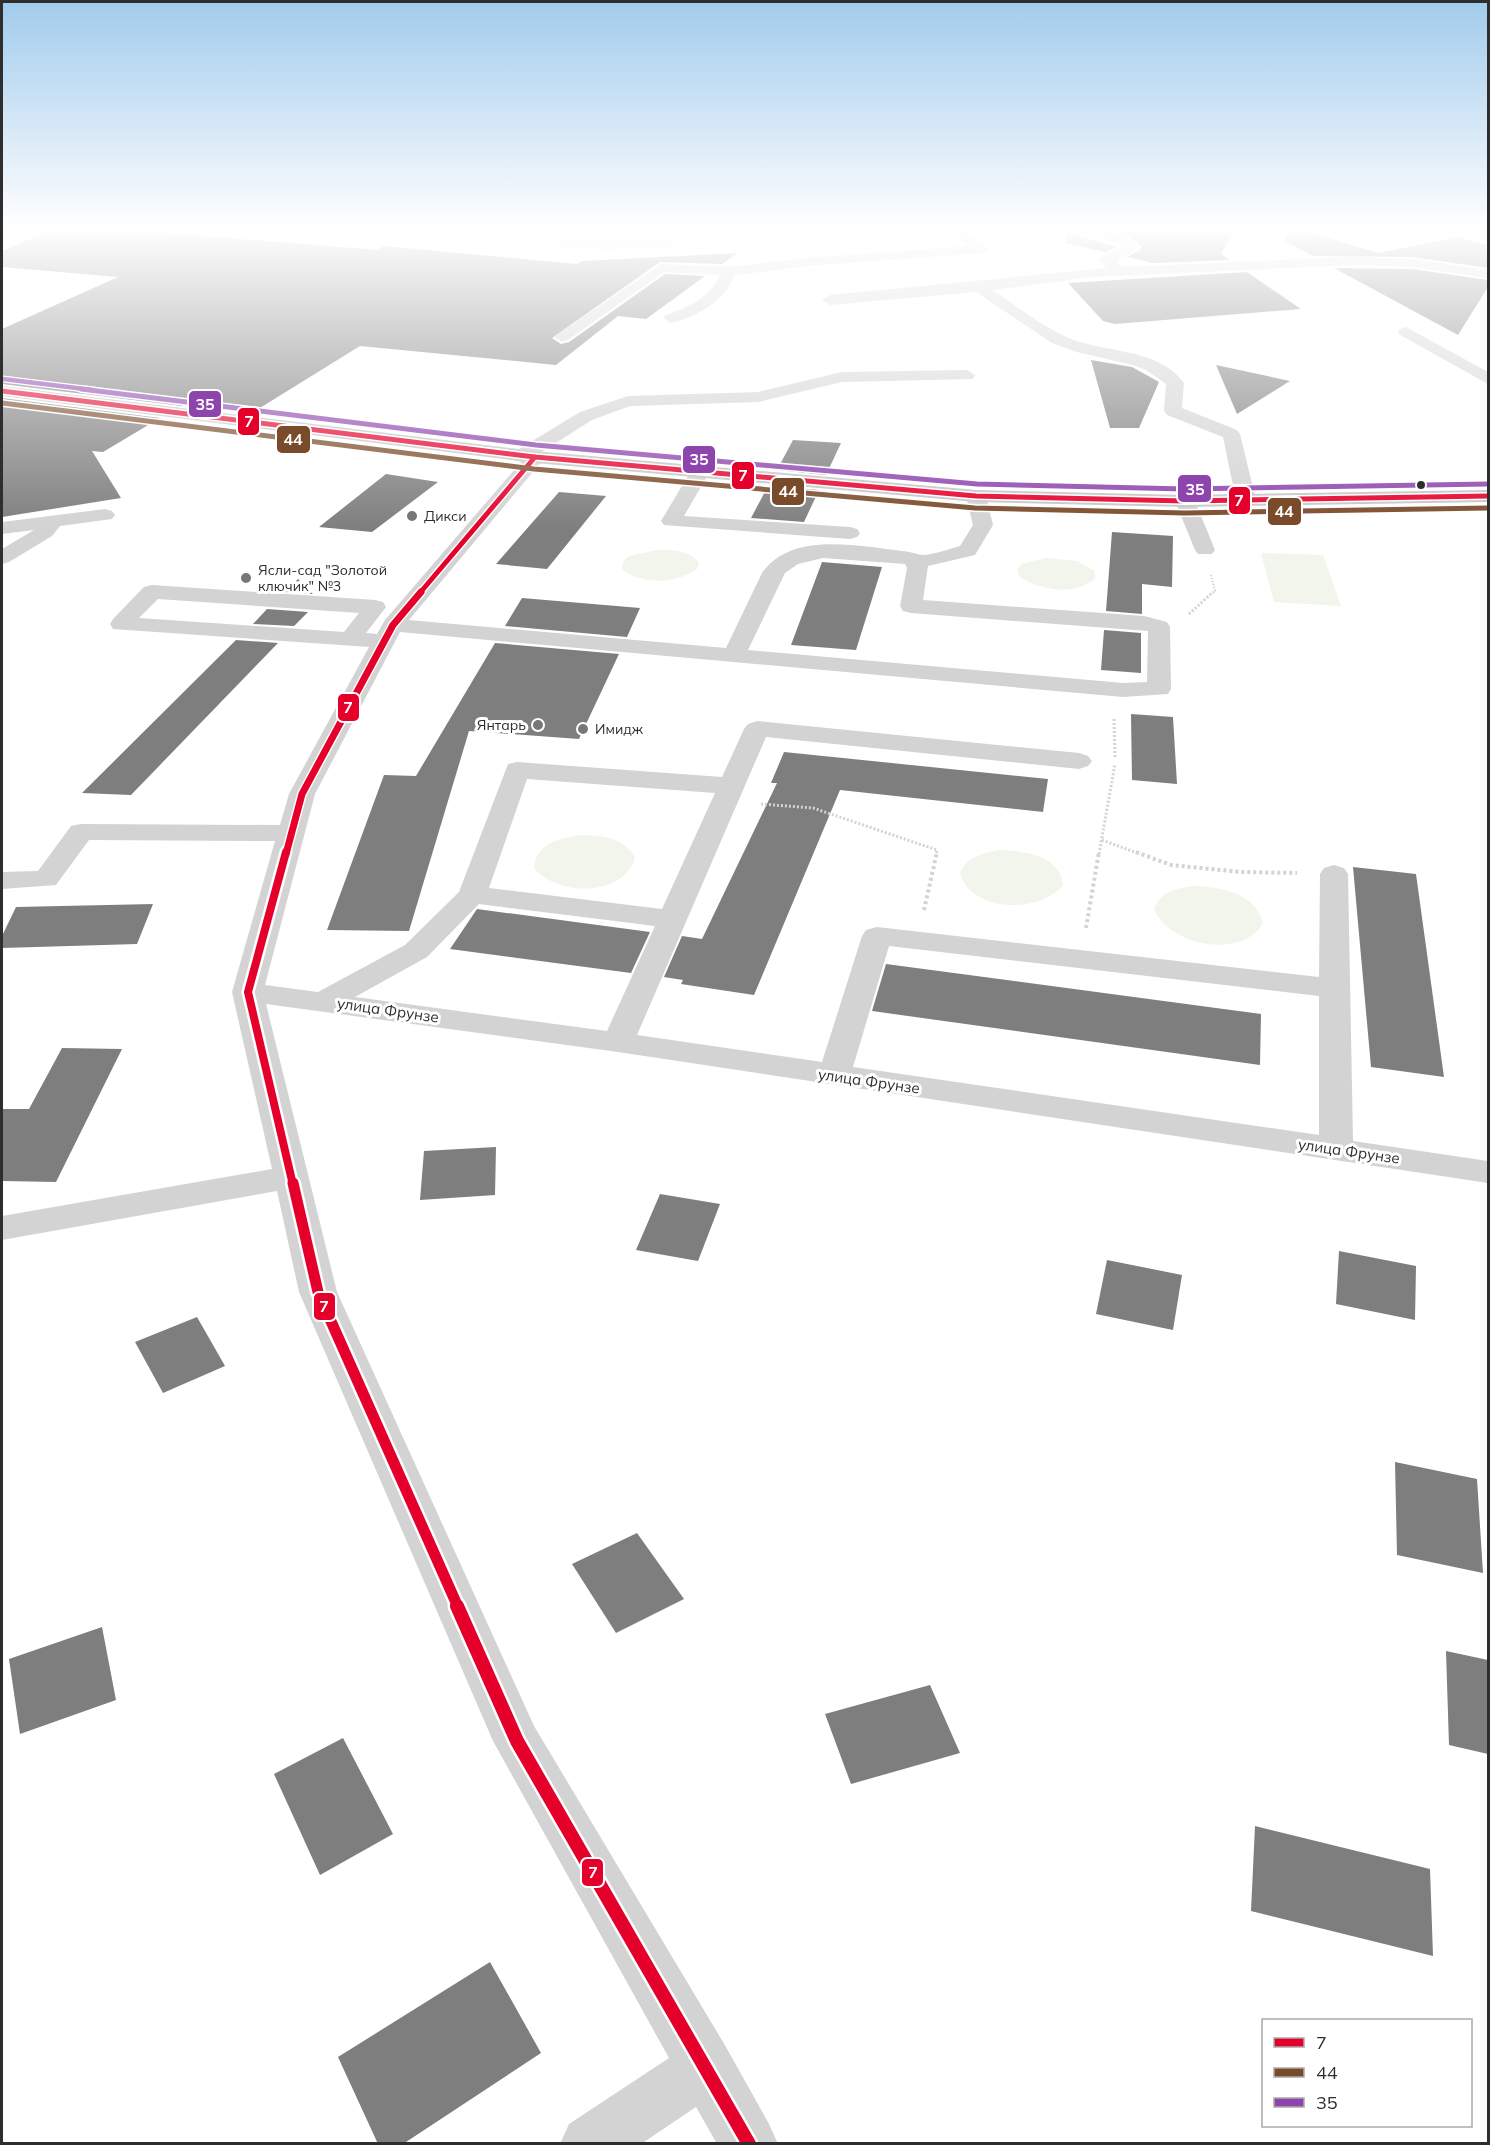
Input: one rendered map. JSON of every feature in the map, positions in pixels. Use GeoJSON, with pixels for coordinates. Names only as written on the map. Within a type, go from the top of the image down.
{"type":"FeatureCollection","features":[{"type":"Feature","properties":{"kind":"main road"},"geometry":{"type":"LineString","coordinates":[[2,391],[528,456],[976,496],[1185,501],[1488,496]]}},
{"type":"Feature","properties":{"kind":"street"},"geometry":{"type":"LineString","coordinates":[[562,337],[572,330]]}},
{"type":"Feature","properties":{"kind":"street"},"geometry":{"type":"LineString","coordinates":[[1046,330],[1068,344],[1143,360],[1164,372],[1175,384],[1173,411],[1231,434],[1246,500]]}},
{"type":"Feature","properties":{"kind":"street"},"geometry":{"type":"LineString","coordinates":[[1406,332],[1488,380]]}},
{"type":"Feature","properties":{"kind":"street"},"geometry":{"type":"LineString","coordinates":[[749,2144],[516,1741],[318,1292],[248,992],[302,794],[375,635],[528,456],[586,416],[628,401],[758,397],[842,377],[967,375]]}},
{"type":"Feature","properties":{"kind":"street"},"geometry":{"type":"LineString","coordinates":[[699,473],[671,521],[850,533]]}},
{"type":"Feature","properties":{"kind":"street"},"geometry":{"type":"LineString","coordinates":[[915,563],[968,551],[983,525],[976,496]]}},
{"type":"Feature","properties":{"kind":"street"},"geometry":{"type":"LineString","coordinates":[[1185,501],[1205,550]]}},
{"type":"Feature","properties":{"kind":"street"},"geometry":{"type":"LineString","coordinates":[[2,528],[105,515]]}},
{"type":"Feature","properties":{"kind":"street"},"geometry":{"type":"LineString","coordinates":[[2,558],[45,532],[54,522]]}},
{"type":"Feature","properties":{"kind":"street"},"geometry":{"type":"LineString","coordinates":[[375,635],[375,607],[152,592],[121,624],[375,635],[734,655],[1123,690],[1159,689],[1159,627],[1144,623],[911,606],[918,568],[912,558],[818,551],[795,558],[776,569],[734,655]]}},
{"type":"Feature","properties":{"kind":"street"},"geometry":{"type":"LineString","coordinates":[[618,1042],[757,729],[1079,761]]}},
{"type":"Feature","properties":{"kind":"street"},"geometry":{"type":"LineString","coordinates":[[323,1002],[416,951],[472,895],[517,770],[728,794]]}},
{"type":"Feature","properties":{"kind":"street"},"geometry":{"type":"LineString","coordinates":[[2,904],[9,880],[46,879],[81,832],[292,833]]}},
{"type":"Feature","properties":{"kind":"street"},"geometry":{"type":"LineString","coordinates":[[1334,874],[1336,1149]]}},
{"type":"Feature","properties":{"kind":"street"},"geometry":{"type":"LineString","coordinates":[[472,895],[673,919]]}},
{"type":"Feature","properties":{"kind":"street"},"geometry":{"type":"LineString","coordinates":[[834,1076],[877,936],[1335,988]]}},
{"type":"Feature","properties":{"kind":"street","name":"улица Фрунзе"},"geometry":{"type":"LineString","coordinates":[[248,992],[618,1042],[1488,1172]]}},
{"type":"Feature","properties":{"kind":"street"},"geometry":{"type":"LineString","coordinates":[[2,1228],[291,1177]]}},
{"type":"Feature","properties":{"kind":"street"},"geometry":{"type":"LineString","coordinates":[[589,2144],[706,2067]]}},
{"type":"Feature","properties":{"kind":"path"},"geometry":{"type":"LineString","coordinates":[[1081,959],[1115,771]]}},
{"type":"Feature","properties":{"kind":"path"},"geometry":{"type":"LineString","coordinates":[[728,794],[813,808],[937,850],[918,940]]}},
{"type":"Feature","properties":{"kind":"path"},"geometry":{"type":"LineString","coordinates":[[1102,840],[1171,865],[1240,872],[1334,874]]}},
{"type":"Feature","properties":{"kind":"shaded area"},"geometry":{"type":"Polygon","coordinates":[[[658,550],[691,555],[699,563],[697,569],[679,578],[660,581],[640,578],[622,569],[623,562],[629,556],[658,550]]]}},
{"type":"Feature","properties":{"kind":"shaded area"},"geometry":{"type":"Polygon","coordinates":[[[1261,553],[1323,555],[1341,606],[1274,602],[1261,553]]]}},
{"type":"Feature","properties":{"kind":"shaded area"},"geometry":{"type":"Polygon","coordinates":[[[1047,558],[1077,561],[1095,571],[1095,578],[1078,588],[1058,589],[1028,582],[1020,577],[1017,570],[1022,564],[1047,558]]]}},
{"type":"Feature","properties":{"kind":"shaded area"},"geometry":{"type":"Polygon","coordinates":[[[582,835],[606,837],[625,846],[635,858],[628,871],[617,880],[604,886],[572,888],[557,884],[534,868],[539,852],[545,847],[558,840],[582,835]]]}},
{"type":"Feature","properties":{"kind":"shaded area"},"geometry":{"type":"Polygon","coordinates":[[[1000,850],[1030,854],[1048,861],[1060,875],[1063,885],[1053,894],[1039,901],[1023,904],[1007,905],[991,902],[977,895],[966,886],[960,872],[977,856],[1000,850]]]}},
{"type":"Feature","properties":{"kind":"shaded area"},"geometry":{"type":"Polygon","coordinates":[[[1193,886],[1235,893],[1252,904],[1263,923],[1253,935],[1239,942],[1223,945],[1206,944],[1174,932],[1162,922],[1154,909],[1165,895],[1193,886]]]}},
{"type":"Feature","properties":{"kind":"building"},"geometry":{"type":"Polygon","coordinates":[[[2,330],[563,330],[552,338],[561,344],[569,342],[586,330],[600,330],[556,365],[360,346],[255,411],[186,403],[182,406],[2,384],[2,330]]]}},
{"type":"Feature","properties":{"kind":"building"},"geometry":{"type":"Polygon","coordinates":[[[1449,330],[1461,330],[1458,335],[1449,330]]]}},
{"type":"Feature","properties":{"kind":"building"},"geometry":{"type":"Polygon","coordinates":[[[1091,360],[1132,367],[1159,382],[1139,428],[1110,428],[1091,360]]]}},
{"type":"Feature","properties":{"kind":"building"},"geometry":{"type":"Polygon","coordinates":[[[1216,365],[1290,381],[1237,414],[1216,365]]]}},
{"type":"Feature","properties":{"kind":"building"},"geometry":{"type":"Polygon","coordinates":[[[2,398],[160,418],[103,452],[92,451],[121,498],[2,517],[2,398]]]}},
{"type":"Feature","properties":{"kind":"building"},"geometry":{"type":"Polygon","coordinates":[[[793,440],[841,443],[826,475],[777,470],[793,440]]]}},
{"type":"Feature","properties":{"kind":"building"},"geometry":{"type":"Polygon","coordinates":[[[386,474],[438,482],[372,532],[319,527],[386,474]]]}},
{"type":"Feature","properties":{"kind":"building"},"geometry":{"type":"Polygon","coordinates":[[[768,486],[819,490],[804,522],[751,518],[768,486]]]}},
{"type":"Feature","properties":{"kind":"building"},"geometry":{"type":"Polygon","coordinates":[[[559,492],[606,496],[547,569],[496,564],[559,492]]]}},
{"type":"Feature","properties":{"kind":"building"},"geometry":{"type":"Polygon","coordinates":[[[1112,532],[1173,536],[1172,587],[1142,584],[1142,614],[1106,611],[1112,532]]]}},
{"type":"Feature","properties":{"kind":"building"},"geometry":{"type":"Polygon","coordinates":[[[822,562],[882,567],[856,650],[791,645],[822,562]]]}},
{"type":"Feature","properties":{"kind":"building"},"geometry":{"type":"Polygon","coordinates":[[[298,579],[313,594],[285,592],[298,579]]]}},
{"type":"Feature","properties":{"kind":"building"},"geometry":{"type":"Polygon","coordinates":[[[522,598],[640,608],[627,637],[505,626],[522,598]]]}},
{"type":"Feature","properties":{"kind":"building"},"geometry":{"type":"Polygon","coordinates":[[[267,609],[308,612],[294,626],[253,624],[267,609]]]}},
{"type":"Feature","properties":{"kind":"building"},"geometry":{"type":"Polygon","coordinates":[[[1104,630],[1141,633],[1141,673],[1101,670],[1104,630]]]}},
{"type":"Feature","properties":{"kind":"building"},"geometry":{"type":"Polygon","coordinates":[[[236,640],[278,643],[131,795],[82,793],[236,640]]]}},
{"type":"Feature","properties":{"kind":"building"},"geometry":{"type":"Polygon","coordinates":[[[495,643],[619,654],[579,739],[469,731],[409,931],[327,930],[384,775],[416,776],[495,643]]]}},
{"type":"Feature","properties":{"kind":"building"},"geometry":{"type":"Polygon","coordinates":[[[1131,714],[1173,717],[1177,784],[1132,780],[1131,714]]]}},
{"type":"Feature","properties":{"kind":"building"},"geometry":{"type":"Polygon","coordinates":[[[784,752],[1048,779],[1043,812],[840,790],[754,995],[681,984],[683,980],[664,977],[682,936],[702,939],[777,783],[771,783],[784,752]]]}},
{"type":"Feature","properties":{"kind":"building"},"geometry":{"type":"Polygon","coordinates":[[[1353,867],[1416,874],[1444,1077],[1371,1067],[1353,867]]]}},
{"type":"Feature","properties":{"kind":"building"},"geometry":{"type":"Polygon","coordinates":[[[153,904],[137,944],[2,948],[2,936],[16,907],[153,904]]]}},
{"type":"Feature","properties":{"kind":"building"},"geometry":{"type":"Polygon","coordinates":[[[477,909],[650,932],[631,973],[450,949],[477,909]]]}},
{"type":"Feature","properties":{"kind":"building"},"geometry":{"type":"Polygon","coordinates":[[[886,964],[1261,1014],[1260,1065],[872,1011],[886,964]]]}},
{"type":"Feature","properties":{"kind":"building"},"geometry":{"type":"Polygon","coordinates":[[[62,1048],[122,1049],[56,1182],[2,1181],[2,1109],[29,1109],[62,1048]]]}},
{"type":"Feature","properties":{"kind":"building"},"geometry":{"type":"Polygon","coordinates":[[[496,1147],[495,1195],[420,1200],[424,1151],[496,1147]]]}},
{"type":"Feature","properties":{"kind":"building"},"geometry":{"type":"Polygon","coordinates":[[[660,1194],[720,1204],[698,1261],[636,1250],[660,1194]]]}},
{"type":"Feature","properties":{"kind":"building"},"geometry":{"type":"Polygon","coordinates":[[[1339,1251],[1416,1266],[1415,1320],[1336,1304],[1339,1251]]]}},
{"type":"Feature","properties":{"kind":"building"},"geometry":{"type":"Polygon","coordinates":[[[1107,1260],[1182,1275],[1173,1330],[1096,1314],[1107,1260]]]}},
{"type":"Feature","properties":{"kind":"building"},"geometry":{"type":"Polygon","coordinates":[[[197,1317],[225,1366],[163,1393],[135,1342],[197,1317]]]}},
{"type":"Feature","properties":{"kind":"building"},"geometry":{"type":"Polygon","coordinates":[[[1395,1462],[1477,1479],[1483,1573],[1397,1555],[1395,1462]]]}},
{"type":"Feature","properties":{"kind":"building"},"geometry":{"type":"Polygon","coordinates":[[[637,1533],[684,1599],[616,1633],[572,1564],[637,1533]]]}},
{"type":"Feature","properties":{"kind":"building"},"geometry":{"type":"Polygon","coordinates":[[[102,1627],[116,1700],[20,1734],[9,1659],[102,1627]]]}},
{"type":"Feature","properties":{"kind":"building"},"geometry":{"type":"Polygon","coordinates":[[[1446,1651],[1488,1660],[1488,1754],[1449,1745],[1446,1651]]]}},
{"type":"Feature","properties":{"kind":"building"},"geometry":{"type":"Polygon","coordinates":[[[930,1685],[960,1753],[851,1784],[825,1714],[930,1685]]]}},
{"type":"Feature","properties":{"kind":"building"},"geometry":{"type":"Polygon","coordinates":[[[343,1738],[393,1834],[320,1875],[274,1774],[343,1738]]]}},
{"type":"Feature","properties":{"kind":"building"},"geometry":{"type":"Polygon","coordinates":[[[1255,1826],[1430,1869],[1433,1956],[1251,1911],[1255,1826]]]}},
{"type":"Feature","properties":{"kind":"building"},"geometry":{"type":"Polygon","coordinates":[[[490,1962],[541,2053],[403,2144],[378,2144],[338,2057],[490,1962]]]}},
{"type":"Feature","properties":{"kind":"transit line","name":"35"},"geometry":{"type":"LineString","coordinates":[[3,379],[536,445],[977,484],[1185,489],[1488,484]]}},
{"type":"Feature","properties":{"kind":"transit line","name":"7"},"geometry":{"type":"LineString","coordinates":[[2,391],[535,457],[976,496],[1185,501],[1488,496]]}},
{"type":"Feature","properties":{"kind":"transit line","name":"44"},"geometry":{"type":"LineString","coordinates":[[2,403],[534,469],[975,508],[1185,513],[1488,508]]}},
{"type":"Feature","properties":{"kind":"transit line","name":"7"},"geometry":{"type":"LineString","coordinates":[[535,457],[393,625],[384,641],[302,794],[248,992],[318,1292],[517,1741],[749,2144]]}},
{"type":"Feature","properties":{"kind":"place","name":"Дикси"},"geometry":{"type":"Point","coordinates":[412,516]}},
{"type":"Feature","properties":{"kind":"place","name":"Ясли-сад \"Золотой ключик\" №3"},"geometry":{"type":"Point","coordinates":[246,578]}},
{"type":"Feature","properties":{"kind":"place","name":"Янтарь"},"geometry":{"type":"Point","coordinates":[538,725]}},
{"type":"Feature","properties":{"kind":"place","name":"Имидж"},"geometry":{"type":"Point","coordinates":[583,729]}}]}
